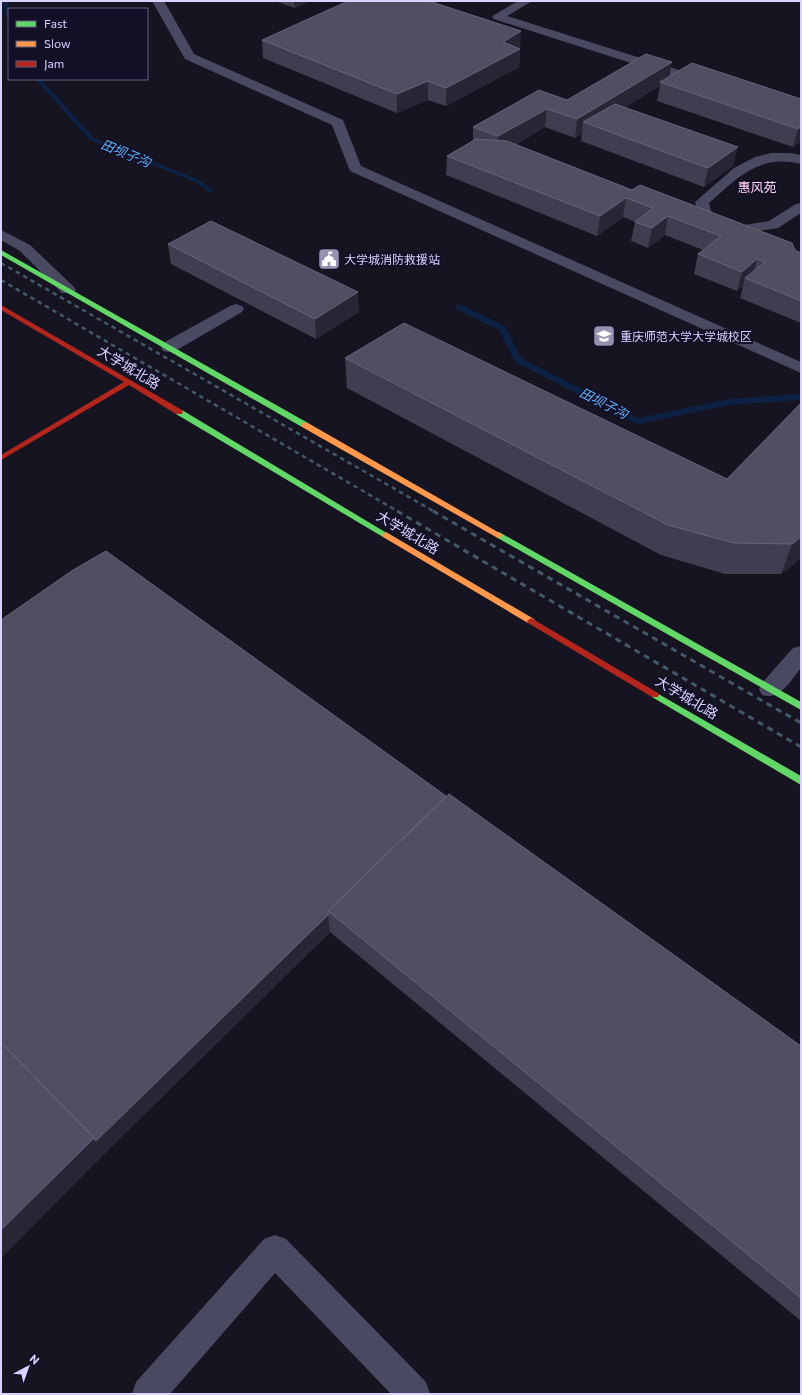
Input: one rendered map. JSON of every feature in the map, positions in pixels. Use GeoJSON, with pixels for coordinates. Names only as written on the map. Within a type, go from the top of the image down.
{"type":"FeatureCollection","features":[{"type":"Feature","properties":{"kind":"main road"},"geometry":{"type":"LineString","coordinates":[[1,252],[801,706]]}},
{"type":"Feature","properties":{"kind":"main road","name":"大学城北路"},"geometry":{"type":"LineString","coordinates":[[1,307],[801,781]]}},
{"type":"Feature","properties":{"kind":"main road"},"geometry":{"type":"LineString","coordinates":[[1,458],[128,383]]}},
{"type":"Feature","properties":{"kind":"street"},"geometry":{"type":"LineString","coordinates":[[158,1],[189,56],[338,123],[355,168],[801,368]]}},
{"type":"Feature","properties":{"kind":"street"},"geometry":{"type":"LineString","coordinates":[[526,1],[498,17],[718,86]]}},
{"type":"Feature","properties":{"kind":"street"},"geometry":{"type":"LineString","coordinates":[[799,157],[771,156],[745,165],[702,202],[704,213],[720,226],[745,230],[773,225],[801,207]]}},
{"type":"Feature","properties":{"kind":"street"},"geometry":{"type":"LineString","coordinates":[[1,234],[25,248],[68,290]]}},
{"type":"Feature","properties":{"kind":"street"},"geometry":{"type":"LineString","coordinates":[[169,347],[236,309]]}},
{"type":"Feature","properties":{"kind":"street"},"geometry":{"type":"LineString","coordinates":[[1,314],[34,326]]}},
{"type":"Feature","properties":{"kind":"street"},"geometry":{"type":"LineString","coordinates":[[770,689],[801,654]]}},
{"type":"Feature","properties":{"kind":"street"},"geometry":{"type":"LineString","coordinates":[[148,1394],[275,1250],[414,1394]]}},
{"type":"Feature","properties":{"kind":"building"},"geometry":{"type":"Polygon","coordinates":[[[348,1],[429,1],[521,31],[503,42],[520,49],[446,88],[428,81],[397,94],[262,40],[348,1]]]}},
{"type":"Feature","properties":{"kind":"building"},"geometry":{"type":"Polygon","coordinates":[[[646,54],[672,62],[577,119],[547,109],[498,136],[473,127],[539,90],[567,100],[646,54]]]}},
{"type":"Feature","properties":{"kind":"building"},"geometry":{"type":"Polygon","coordinates":[[[692,63],[801,99],[801,126],[798,129],[660,82],[692,63]]]}},
{"type":"Feature","properties":{"kind":"building"},"geometry":{"type":"Polygon","coordinates":[[[615,104],[738,147],[708,168],[583,122],[615,104]]]}},
{"type":"Feature","properties":{"kind":"building"},"geometry":{"type":"Polygon","coordinates":[[[476,139],[507,141],[632,190],[640,185],[792,243],[795,250],[801,253],[801,301],[745,278],[765,262],[757,259],[742,272],[698,254],[721,236],[668,216],[652,228],[635,222],[653,208],[626,198],[600,216],[447,156],[476,139]]]}},
{"type":"Feature","properties":{"kind":"building"},"geometry":{"type":"Polygon","coordinates":[[[211,221],[358,292],[315,319],[168,244],[211,221]]]}},
{"type":"Feature","properties":{"kind":"building"},"geometry":{"type":"Polygon","coordinates":[[[404,323],[727,479],[801,403],[801,537],[792,544],[734,543],[668,525],[345,358],[404,323]]]}},
{"type":"Feature","properties":{"kind":"building"},"geometry":{"type":"Polygon","coordinates":[[[106,551],[446,796],[328,911],[328,915],[96,1141],[1,1042],[1,620],[73,570],[106,551]]]}},
{"type":"Feature","properties":{"kind":"building"},"geometry":{"type":"Polygon","coordinates":[[[449,794],[801,1046],[801,1298],[328,911],[449,794]]]}},
{"type":"Feature","properties":{"kind":"building"},"geometry":{"type":"Polygon","coordinates":[[[1,1042],[94,1138],[1,1230],[1,1042]]]}},
{"type":"Feature","properties":{"kind":"waterway","name":"田坝子沟"},"geometry":{"type":"LineString","coordinates":[[5,1],[8,12]]}},
{"type":"Feature","properties":{"kind":"waterway","name":"田坝子沟"},"geometry":{"type":"LineString","coordinates":[[39,80],[92,139],[195,180],[211,191]]}},
{"type":"Feature","properties":{"kind":"waterway","name":"田坝子沟"},"geometry":{"type":"LineString","coordinates":[[459,307],[502,328],[518,360],[638,421],[729,402],[801,397]]}},
{"type":"Feature","properties":{"kind":"railway"},"geometry":{"type":"LineString","coordinates":[[1,263],[435,512]]}},
{"type":"Feature","properties":{"kind":"railway"},"geometry":{"type":"LineString","coordinates":[[1,280],[399,512]]}},
{"type":"Feature","properties":{"kind":"railway"},"geometry":{"type":"LineString","coordinates":[[397,511],[801,747]]}},
{"type":"Feature","properties":{"kind":"railway"},"geometry":{"type":"LineString","coordinates":[[433,511],[801,723]]}},
{"type":"Feature","properties":{"kind":"traffic: fast"},"geometry":{"type":"LineString","coordinates":[[1,252],[305,425]]}},
{"type":"Feature","properties":{"kind":"traffic: fast"},"geometry":{"type":"LineString","coordinates":[[179,412],[386,535]]}},
{"type":"Feature","properties":{"kind":"traffic: fast"},"geometry":{"type":"LineString","coordinates":[[499,535],[801,706]]}},
{"type":"Feature","properties":{"kind":"traffic: fast"},"geometry":{"type":"LineString","coordinates":[[655,695],[801,781]]}},
{"type":"Feature","properties":{"kind":"traffic: slow"},"geometry":{"type":"LineString","coordinates":[[305,425],[499,535]]}},
{"type":"Feature","properties":{"kind":"traffic: slow"},"geometry":{"type":"LineString","coordinates":[[386,535],[531,621]]}},
{"type":"Feature","properties":{"kind":"traffic: jam"},"geometry":{"type":"LineString","coordinates":[[1,307],[179,412]]}},
{"type":"Feature","properties":{"kind":"traffic: jam"},"geometry":{"type":"LineString","coordinates":[[1,458],[128,383]]}},
{"type":"Feature","properties":{"kind":"traffic: jam"},"geometry":{"type":"LineString","coordinates":[[531,621],[655,695]]}},
{"type":"Feature","properties":{"kind":"place","name":"大学城消防救援站"},"geometry":{"type":"Point","coordinates":[329,259]}},
{"type":"Feature","properties":{"kind":"place","name":"重庆师范大学大学城校区"},"geometry":{"type":"Point","coordinates":[604,336]}},
{"type":"Feature","properties":{"kind":"district","name":"惠风苑"},"geometry":{"type":"Point","coordinates":[757,187]}}]}
